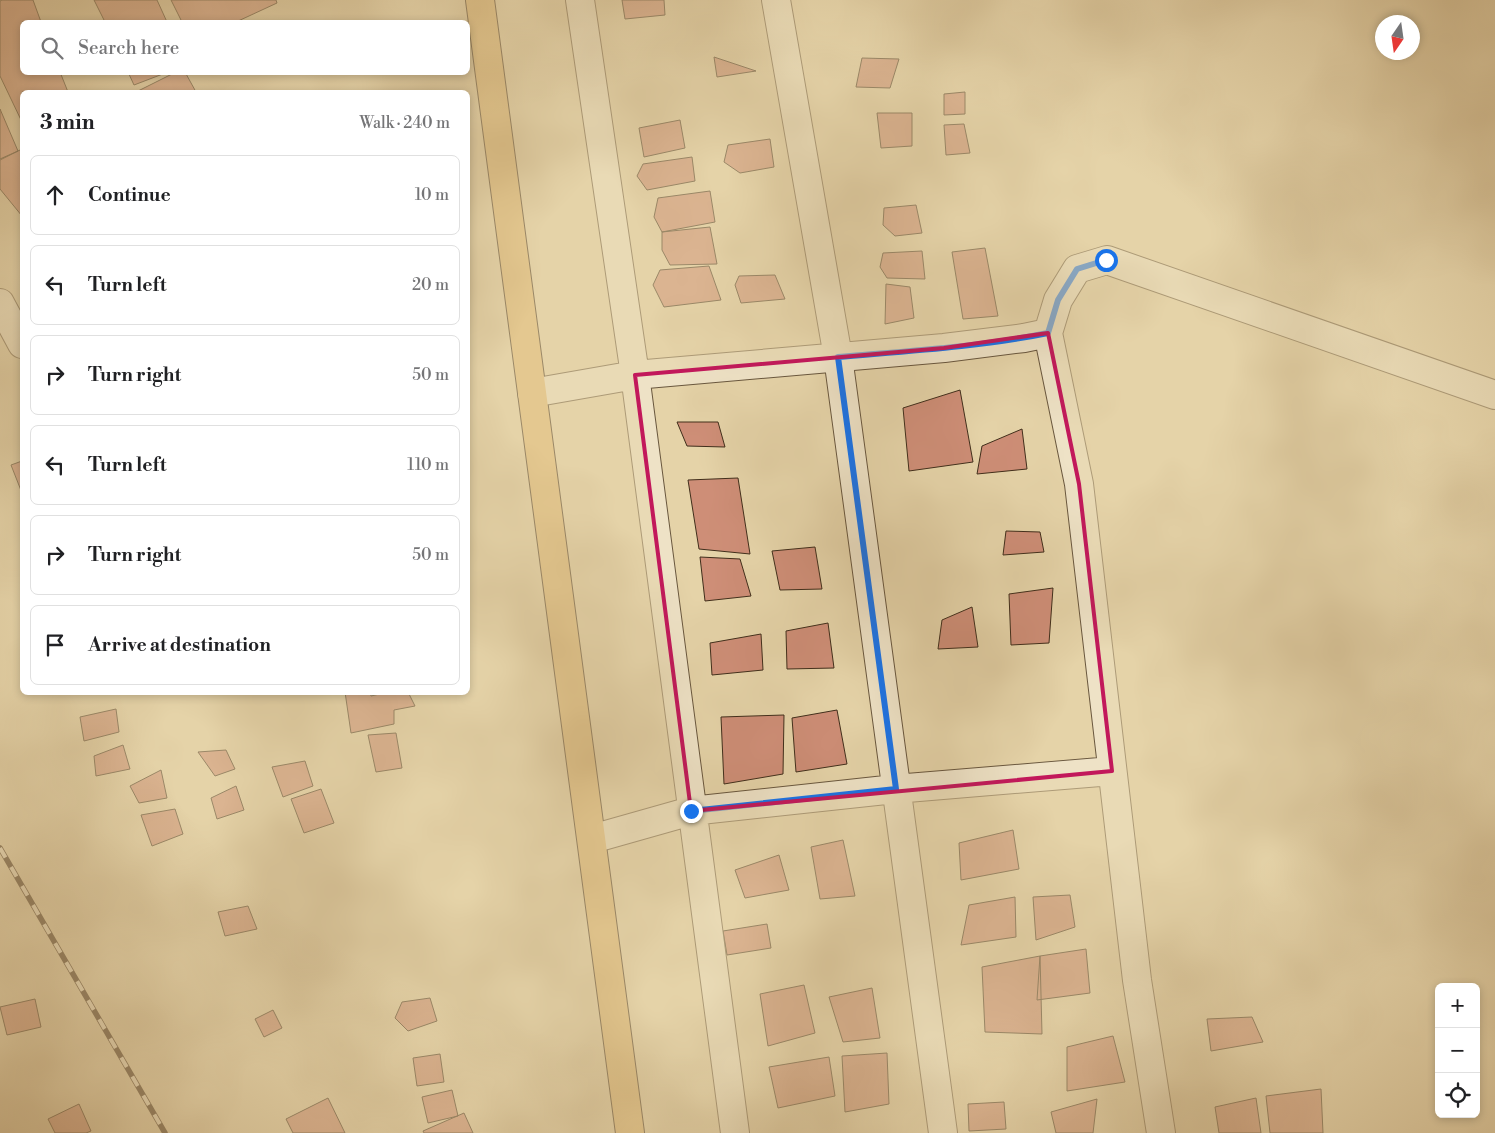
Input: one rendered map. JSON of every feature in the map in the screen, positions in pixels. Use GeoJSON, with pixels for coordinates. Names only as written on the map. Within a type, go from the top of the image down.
{"type":"FeatureCollection","features":[{"type":"Feature","properties":{"kind":"main road"},"geometry":{"type":"LineString","coordinates":[[480,0],[630,1133]]}},
{"type":"Feature","properties":{"kind":"street"},"geometry":{"type":"LineString","coordinates":[[580,0],[635,375],[734,1133]]}},
{"type":"Feature","properties":{"kind":"street"},"geometry":{"type":"LineString","coordinates":[[776,0],[838,357],[943,1133]]}},
{"type":"Feature","properties":{"kind":"street"},"geometry":{"type":"LineString","coordinates":[[1161,1133],[1137,980],[1079,484],[1048,333],[1058,300],[1077,269],[1106,260],[1495,395]]}},
{"type":"Feature","properties":{"kind":"street"},"geometry":{"type":"LineString","coordinates":[[0,303],[20,340]]}},
{"type":"Feature","properties":{"kind":"street"},"geometry":{"type":"LineString","coordinates":[[532,393],[635,375],[944,348],[1024,338],[1048,333]]}},
{"type":"Feature","properties":{"kind":"street"},"geometry":{"type":"LineString","coordinates":[[592,839],[691,811],[896,789],[1112,771]]}},
{"type":"Feature","properties":{"kind":"highlighted area"},"geometry":{"type":"Polygon","coordinates":[[[1048,333],[1079,484],[1112,771],[691,811],[635,375],[944,348],[1048,333]]]}},
{"type":"Feature","properties":{"kind":"building"},"geometry":{"type":"Polygon","coordinates":[[[33,0],[40,20],[20,20],[20,75],[61,75],[67,90],[20,90],[20,118],[0,76],[0,1],[33,0]]]}},
{"type":"Feature","properties":{"kind":"building"},"geometry":{"type":"Polygon","coordinates":[[[94,0],[157,0],[166,20],[104,20],[94,0]]]}},
{"type":"Feature","properties":{"kind":"building"},"geometry":{"type":"Polygon","coordinates":[[[171,0],[276,0],[277,3],[240,20],[181,20],[171,0]]]}},
{"type":"Feature","properties":{"kind":"building"},"geometry":{"type":"Polygon","coordinates":[[[622,0],[664,0],[665,15],[625,19],[622,0]]]}},
{"type":"Feature","properties":{"kind":"building"},"geometry":{"type":"Polygon","coordinates":[[[714,57],[756,71],[717,77],[714,57]]]}},
{"type":"Feature","properties":{"kind":"building"},"geometry":{"type":"Polygon","coordinates":[[[862,58],[899,59],[890,88],[856,87],[862,58]]]}},
{"type":"Feature","properties":{"kind":"building"},"geometry":{"type":"Polygon","coordinates":[[[129,75],[160,75],[134,85],[129,75]]]}},
{"type":"Feature","properties":{"kind":"building"},"geometry":{"type":"Polygon","coordinates":[[[170,75],[187,75],[195,90],[140,90],[170,75]]]}},
{"type":"Feature","properties":{"kind":"building"},"geometry":{"type":"Polygon","coordinates":[[[965,92],[965,114],[944,115],[944,94],[965,92]]]}},
{"type":"Feature","properties":{"kind":"building"},"geometry":{"type":"Polygon","coordinates":[[[0,109],[18,151],[0,159],[0,109]]]}},
{"type":"Feature","properties":{"kind":"building"},"geometry":{"type":"Polygon","coordinates":[[[877,113],[912,113],[912,146],[881,148],[877,113]]]}},
{"type":"Feature","properties":{"kind":"building"},"geometry":{"type":"Polygon","coordinates":[[[680,120],[685,148],[644,157],[639,128],[680,120]]]}},
{"type":"Feature","properties":{"kind":"building"},"geometry":{"type":"Polygon","coordinates":[[[964,124],[970,153],[946,155],[944,125],[964,124]]]}},
{"type":"Feature","properties":{"kind":"building"},"geometry":{"type":"Polygon","coordinates":[[[770,139],[774,167],[740,173],[724,162],[728,145],[770,139]]]}},
{"type":"Feature","properties":{"kind":"building"},"geometry":{"type":"Polygon","coordinates":[[[20,150],[20,214],[0,189],[0,160],[20,150]]]}},
{"type":"Feature","properties":{"kind":"building"},"geometry":{"type":"Polygon","coordinates":[[[692,157],[695,181],[647,190],[637,176],[643,164],[692,157]]]}},
{"type":"Feature","properties":{"kind":"building"},"geometry":{"type":"Polygon","coordinates":[[[710,191],[715,222],[662,232],[654,217],[658,198],[710,191]]]}},
{"type":"Feature","properties":{"kind":"building"},"geometry":{"type":"Polygon","coordinates":[[[916,205],[922,233],[895,236],[883,225],[884,208],[916,205]]]}},
{"type":"Feature","properties":{"kind":"building"},"geometry":{"type":"Polygon","coordinates":[[[710,227],[717,264],[670,265],[662,250],[662,232],[710,227]]]}},
{"type":"Feature","properties":{"kind":"building"},"geometry":{"type":"Polygon","coordinates":[[[985,248],[998,316],[963,319],[952,252],[985,248]]]}},
{"type":"Feature","properties":{"kind":"building"},"geometry":{"type":"Polygon","coordinates":[[[922,251],[925,279],[887,278],[880,267],[883,253],[922,251]]]}},
{"type":"Feature","properties":{"kind":"building"},"geometry":{"type":"Polygon","coordinates":[[[709,266],[721,300],[664,307],[653,285],[660,270],[709,266]]]}},
{"type":"Feature","properties":{"kind":"building"},"geometry":{"type":"Polygon","coordinates":[[[775,275],[785,299],[741,303],[735,285],[739,276],[775,275]]]}},
{"type":"Feature","properties":{"kind":"building"},"geometry":{"type":"Polygon","coordinates":[[[886,284],[910,287],[914,318],[885,324],[886,284]]]}},
{"type":"Feature","properties":{"kind":"building"},"geometry":{"type":"Polygon","coordinates":[[[960,390],[973,462],[909,471],[903,408],[960,390]]]}},
{"type":"Feature","properties":{"kind":"building"},"geometry":{"type":"Polygon","coordinates":[[[677,422],[718,422],[725,447],[687,446],[677,422]]]}},
{"type":"Feature","properties":{"kind":"building"},"geometry":{"type":"Polygon","coordinates":[[[1022,429],[1027,469],[977,474],[982,446],[1022,429]]]}},
{"type":"Feature","properties":{"kind":"building"},"geometry":{"type":"Polygon","coordinates":[[[20,462],[20,488],[11,465],[20,462]]]}},
{"type":"Feature","properties":{"kind":"building"},"geometry":{"type":"Polygon","coordinates":[[[738,478],[750,554],[699,549],[688,480],[738,478]]]}},
{"type":"Feature","properties":{"kind":"building"},"geometry":{"type":"Polygon","coordinates":[[[1006,531],[1040,532],[1044,552],[1003,555],[1006,531]]]}},
{"type":"Feature","properties":{"kind":"building"},"geometry":{"type":"Polygon","coordinates":[[[815,547],[822,589],[780,590],[772,551],[815,547]]]}},
{"type":"Feature","properties":{"kind":"building"},"geometry":{"type":"Polygon","coordinates":[[[700,557],[740,559],[751,596],[705,601],[700,557]]]}},
{"type":"Feature","properties":{"kind":"building"},"geometry":{"type":"Polygon","coordinates":[[[1053,588],[1049,643],[1011,645],[1009,594],[1053,588]]]}},
{"type":"Feature","properties":{"kind":"building"},"geometry":{"type":"Polygon","coordinates":[[[972,607],[978,647],[938,649],[942,620],[972,607]]]}},
{"type":"Feature","properties":{"kind":"building"},"geometry":{"type":"Polygon","coordinates":[[[828,623],[834,668],[787,669],[786,631],[828,623]]]}},
{"type":"Feature","properties":{"kind":"building"},"geometry":{"type":"Polygon","coordinates":[[[761,634],[763,670],[712,675],[710,643],[761,634]]]}},
{"type":"Feature","properties":{"kind":"building"},"geometry":{"type":"Polygon","coordinates":[[[345,695],[410,695],[415,706],[394,710],[394,724],[351,733],[345,695]]]}},
{"type":"Feature","properties":{"kind":"building"},"geometry":{"type":"Polygon","coordinates":[[[116,709],[119,732],[84,741],[80,717],[116,709]]]}},
{"type":"Feature","properties":{"kind":"building"},"geometry":{"type":"Polygon","coordinates":[[[837,710],[847,764],[796,772],[792,718],[837,710]]]}},
{"type":"Feature","properties":{"kind":"building"},"geometry":{"type":"Polygon","coordinates":[[[784,715],[783,774],[724,784],[721,717],[784,715]]]}},
{"type":"Feature","properties":{"kind":"building"},"geometry":{"type":"Polygon","coordinates":[[[396,733],[402,768],[376,772],[368,735],[396,733]]]}},
{"type":"Feature","properties":{"kind":"building"},"geometry":{"type":"Polygon","coordinates":[[[123,745],[130,769],[96,776],[94,756],[123,745]]]}},
{"type":"Feature","properties":{"kind":"building"},"geometry":{"type":"Polygon","coordinates":[[[226,750],[235,769],[215,776],[198,752],[226,750]]]}},
{"type":"Feature","properties":{"kind":"building"},"geometry":{"type":"Polygon","coordinates":[[[305,761],[313,786],[283,797],[272,767],[305,761]]]}},
{"type":"Feature","properties":{"kind":"building"},"geometry":{"type":"Polygon","coordinates":[[[161,770],[167,798],[139,803],[130,786],[161,770]]]}},
{"type":"Feature","properties":{"kind":"building"},"geometry":{"type":"Polygon","coordinates":[[[236,786],[244,810],[217,819],[211,798],[236,786]]]}},
{"type":"Feature","properties":{"kind":"building"},"geometry":{"type":"Polygon","coordinates":[[[321,789],[334,823],[304,833],[291,799],[321,789]]]}},
{"type":"Feature","properties":{"kind":"building"},"geometry":{"type":"Polygon","coordinates":[[[175,809],[183,834],[152,846],[141,815],[175,809]]]}},
{"type":"Feature","properties":{"kind":"building"},"geometry":{"type":"Polygon","coordinates":[[[1013,830],[1019,869],[961,880],[959,843],[1013,830]]]}},
{"type":"Feature","properties":{"kind":"building"},"geometry":{"type":"Polygon","coordinates":[[[843,840],[855,896],[820,899],[811,847],[843,840]]]}},
{"type":"Feature","properties":{"kind":"building"},"geometry":{"type":"Polygon","coordinates":[[[779,855],[789,890],[745,898],[735,870],[779,855]]]}},
{"type":"Feature","properties":{"kind":"building"},"geometry":{"type":"Polygon","coordinates":[[[1070,895],[1075,927],[1036,940],[1033,897],[1070,895]]]}},
{"type":"Feature","properties":{"kind":"building"},"geometry":{"type":"Polygon","coordinates":[[[1015,897],[1016,937],[961,945],[969,905],[1015,897]]]}},
{"type":"Feature","properties":{"kind":"building"},"geometry":{"type":"Polygon","coordinates":[[[248,906],[257,929],[225,936],[218,912],[248,906]]]}},
{"type":"Feature","properties":{"kind":"building"},"geometry":{"type":"Polygon","coordinates":[[[767,924],[771,948],[727,955],[723,931],[767,924]]]}},
{"type":"Feature","properties":{"kind":"building"},"geometry":{"type":"Polygon","coordinates":[[[1086,949],[1090,993],[1037,1000],[1040,956],[1086,949]]]}},
{"type":"Feature","properties":{"kind":"building"},"geometry":{"type":"Polygon","coordinates":[[[1040,956],[1042,1034],[985,1032],[982,967],[1040,956]]]}},
{"type":"Feature","properties":{"kind":"building"},"geometry":{"type":"Polygon","coordinates":[[[804,985],[815,1033],[768,1046],[760,994],[804,985]]]}},
{"type":"Feature","properties":{"kind":"building"},"geometry":{"type":"Polygon","coordinates":[[[872,988],[880,1038],[843,1042],[829,997],[872,988]]]}},
{"type":"Feature","properties":{"kind":"building"},"geometry":{"type":"Polygon","coordinates":[[[430,998],[437,1021],[408,1031],[395,1018],[402,1002],[430,998]]]}},
{"type":"Feature","properties":{"kind":"building"},"geometry":{"type":"Polygon","coordinates":[[[35,999],[41,1027],[7,1035],[0,1007],[35,999]]]}},
{"type":"Feature","properties":{"kind":"building"},"geometry":{"type":"Polygon","coordinates":[[[273,1010],[282,1028],[264,1037],[255,1019],[273,1010]]]}},
{"type":"Feature","properties":{"kind":"building"},"geometry":{"type":"Polygon","coordinates":[[[1252,1017],[1263,1042],[1211,1051],[1207,1019],[1252,1017]]]}},
{"type":"Feature","properties":{"kind":"building"},"geometry":{"type":"Polygon","coordinates":[[[1113,1036],[1125,1082],[1067,1091],[1067,1047],[1113,1036]]]}},
{"type":"Feature","properties":{"kind":"building"},"geometry":{"type":"Polygon","coordinates":[[[887,1053],[889,1104],[845,1112],[842,1056],[887,1053]]]}},
{"type":"Feature","properties":{"kind":"building"},"geometry":{"type":"Polygon","coordinates":[[[440,1054],[444,1082],[417,1086],[413,1058],[440,1054]]]}},
{"type":"Feature","properties":{"kind":"building"},"geometry":{"type":"Polygon","coordinates":[[[829,1057],[835,1096],[778,1108],[769,1067],[829,1057]]]}},
{"type":"Feature","properties":{"kind":"building"},"geometry":{"type":"Polygon","coordinates":[[[1321,1089],[1323,1133],[1270,1133],[1266,1096],[1321,1089]]]}},
{"type":"Feature","properties":{"kind":"building"},"geometry":{"type":"Polygon","coordinates":[[[452,1090],[458,1116],[428,1123],[422,1097],[452,1090]]]}},
{"type":"Feature","properties":{"kind":"building"},"geometry":{"type":"Polygon","coordinates":[[[328,1098],[345,1133],[293,1133],[286,1119],[328,1098]]]}},
{"type":"Feature","properties":{"kind":"building"},"geometry":{"type":"Polygon","coordinates":[[[1256,1098],[1261,1133],[1219,1133],[1215,1107],[1256,1098]]]}},
{"type":"Feature","properties":{"kind":"building"},"geometry":{"type":"Polygon","coordinates":[[[1097,1099],[1093,1133],[1056,1133],[1051,1112],[1097,1099]]]}},
{"type":"Feature","properties":{"kind":"building"},"geometry":{"type":"Polygon","coordinates":[[[1004,1102],[1006,1129],[969,1131],[968,1104],[1004,1102]]]}},
{"type":"Feature","properties":{"kind":"building"},"geometry":{"type":"Polygon","coordinates":[[[79,1104],[91,1131],[86,1133],[55,1133],[48,1119],[79,1104]]]}},
{"type":"Feature","properties":{"kind":"building"},"geometry":{"type":"Polygon","coordinates":[[[464,1113],[473,1133],[424,1133],[423,1131],[464,1113]]]}},
{"type":"Feature","properties":{"kind":"railway"},"geometry":{"type":"LineString","coordinates":[[0,848],[165,1133]]}},
{"type":"Feature","properties":{"kind":"route"},"geometry":{"type":"LineString","coordinates":[[691,811],[896,789],[838,357],[944,348],[1024,338],[1048,333],[1058,300],[1077,269],[1106,260]]}}]}
